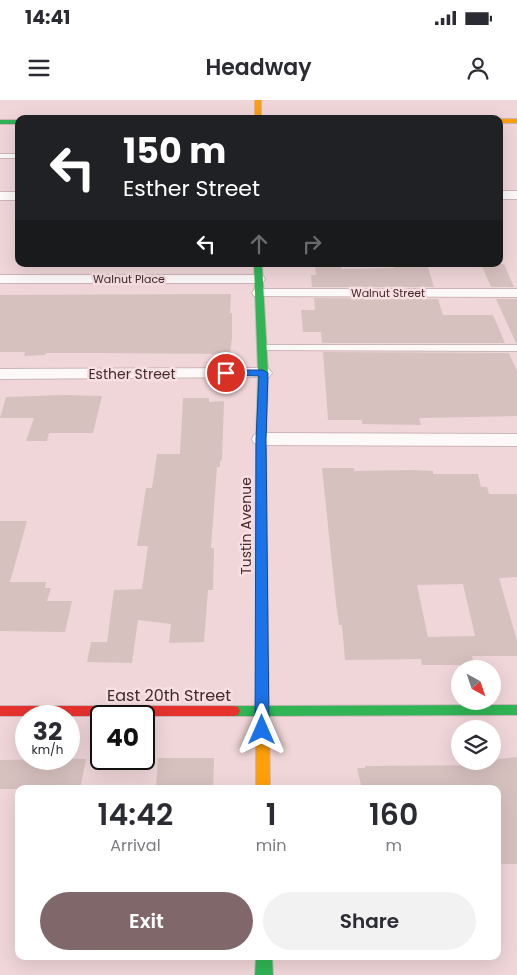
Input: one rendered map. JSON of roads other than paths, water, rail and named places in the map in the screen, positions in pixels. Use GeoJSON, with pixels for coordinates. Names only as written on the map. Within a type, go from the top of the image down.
{"type":"FeatureCollection","features":[{"type":"Feature","properties":{"kind":"street"},"geometry":{"type":"LineString","coordinates":[[258,100],[258,115]]}},
{"type":"Feature","properties":{"kind":"street"},"geometry":{"type":"LineString","coordinates":[[503,121],[517,121]]}},
{"type":"Feature","properties":{"kind":"street"},"geometry":{"type":"LineString","coordinates":[[0,122],[15,122]]}},
{"type":"Feature","properties":{"kind":"street"},"geometry":{"type":"LineString","coordinates":[[503,195],[517,195]]}},
{"type":"Feature","properties":{"kind":"street"},"geometry":{"type":"LineString","coordinates":[[0,196],[15,196]]}},
{"type":"Feature","properties":{"kind":"street","name":"Walnut Place"},"geometry":{"type":"LineString","coordinates":[[0,279],[259,278]]}},
{"type":"Feature","properties":{"kind":"street","name":"Walnut Street"},"geometry":{"type":"LineString","coordinates":[[259,278],[517,293]]}},
{"type":"Feature","properties":{"kind":"street","name":"Tustin Avenue"},"geometry":{"type":"LineString","coordinates":[[259,278],[263,373],[261,440],[263,785]]}},
{"type":"Feature","properties":{"kind":"street","name":"Esther Street"},"geometry":{"type":"LineString","coordinates":[[0,374],[263,373]]}},
{"type":"Feature","properties":{"kind":"street"},"geometry":{"type":"LineString","coordinates":[[261,440],[517,440]]}},
{"type":"Feature","properties":{"kind":"street","name":"East 20th Street"},"geometry":{"type":"LineString","coordinates":[[0,711],[517,710]]}},
{"type":"Feature","properties":{"kind":"street"},"geometry":{"type":"LineString","coordinates":[[264,960],[264,975]]}},
{"type":"Feature","properties":{"kind":"lane"},"geometry":{"type":"LineString","coordinates":[[0,156],[15,156]]}},
{"type":"Feature","properties":{"kind":"lane"},"geometry":{"type":"LineString","coordinates":[[262,348],[517,348]]}}]}
